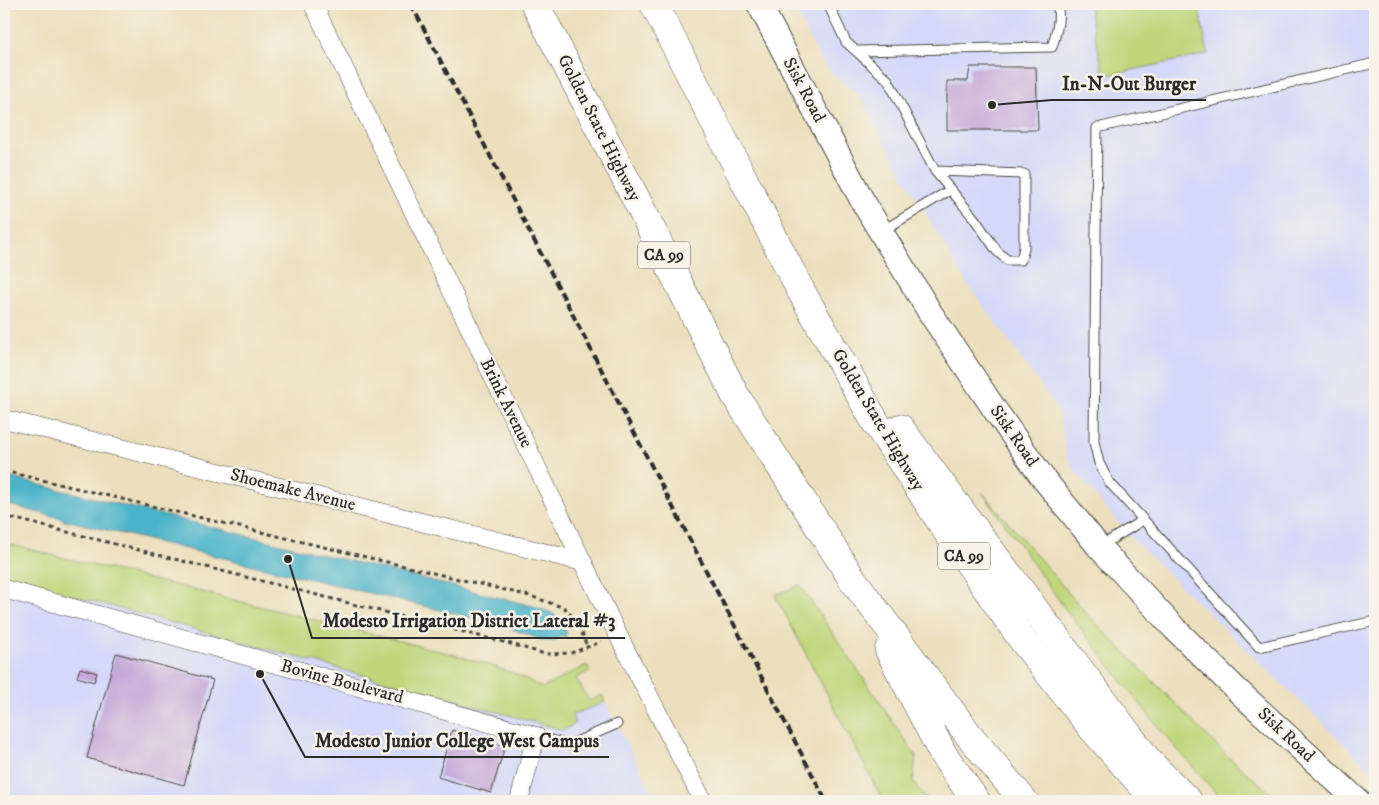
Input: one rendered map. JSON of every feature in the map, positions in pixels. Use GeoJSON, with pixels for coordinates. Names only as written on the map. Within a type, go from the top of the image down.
{"type":"FeatureCollection","features":[{"type":"Feature","properties":{"kind":"highway","name":"Golden State Highway"},"geometry":{"type":"LineString","coordinates":[[535,4],[635,196],[734,395],[853,580],[968,734],[1024,801]]}},
{"type":"Feature","properties":{"kind":"highway","name":"Golden State Highway"},"geometry":{"type":"LineString","coordinates":[[654,4],[801,291],[876,423],[952,539],[1022,638],[1092,728],[1156,801]]}},
{"type":"Feature","properties":{"kind":"highway"},"geometry":{"type":"LineString","coordinates":[[801,291],[970,523],[1149,762],[1188,801]]}},
{"type":"Feature","properties":{"kind":"highway"},"geometry":{"type":"LineString","coordinates":[[853,580],[943,754],[976,801]]}},
{"type":"Feature","properties":{"kind":"main road","name":"Sisk Road"},"geometry":{"type":"LineString","coordinates":[[764,5],[857,191],[880,232],[931,314],[1043,478],[1099,547],[1174,628],[1244,696],[1358,801]]}},
{"type":"Feature","properties":{"kind":"street","name":"Brink Avenue"},"geometry":{"type":"LineString","coordinates":[[313,4],[618,635],[703,801]]}},
{"type":"Feature","properties":{"kind":"street","name":"Shoemake Avenue"},"geometry":{"type":"LineString","coordinates":[[4,419],[583,562]]}},
{"type":"Feature","properties":{"kind":"street","name":"Bovine Boulevard"},"geometry":{"type":"LineString","coordinates":[[4,589],[536,736]]}},
{"type":"Feature","properties":{"kind":"street"},"geometry":{"type":"LineString","coordinates":[[519,801],[536,736]]}},
{"type":"Feature","properties":{"kind":"lane"},"geometry":{"type":"LineString","coordinates":[[828,4],[846,42],[888,80],[935,171],[974,218],[998,251],[1007,260],[1021,260],[1024,248],[1024,174],[935,171]]}},
{"type":"Feature","properties":{"kind":"lane"},"geometry":{"type":"LineString","coordinates":[[857,52],[1052,47],[1056,33],[1057,4]]}},
{"type":"Feature","properties":{"kind":"lane"},"geometry":{"type":"LineString","coordinates":[[1375,63],[1097,128],[1094,442],[1099,463],[1109,482],[1259,648],[1375,621]]}},
{"type":"Feature","properties":{"kind":"lane"},"geometry":{"type":"LineString","coordinates":[[880,232],[950,190]]}},
{"type":"Feature","properties":{"kind":"lane"},"geometry":{"type":"LineString","coordinates":[[1099,547],[1143,520]]}},
{"type":"Feature","properties":{"kind":"lane"},"geometry":{"type":"LineString","coordinates":[[536,736],[569,745],[617,724]]}},
{"type":"Feature","properties":{"kind":"path"},"geometry":{"type":"LineString","coordinates":[[4,471],[530,596],[565,608],[579,625],[587,647]]}},
{"type":"Feature","properties":{"kind":"path"},"geometry":{"type":"LineString","coordinates":[[4,516],[545,654],[571,653],[618,635]]}},
{"type":"Feature","properties":{"kind":"shaded area"},"geometry":{"type":"Polygon","coordinates":[[[792,4],[1375,4],[1375,774],[1133,540],[1074,470],[1066,453],[1060,416],[1049,397],[966,282],[905,179],[864,103],[856,92],[832,74],[821,60],[792,4]]]}},
{"type":"Feature","properties":{"kind":"shaded area"},"geometry":{"type":"Polygon","coordinates":[[[4,543],[452,654],[504,669],[542,688],[555,681],[572,715],[605,702],[657,801],[4,801],[4,543]]]}},
{"type":"Feature","properties":{"kind":"green space"},"geometry":{"type":"Polygon","coordinates":[[[1088,4],[1198,4],[1208,54],[1104,76],[1088,4]]]}},
{"type":"Feature","properties":{"kind":"green space"},"geometry":{"type":"Polygon","coordinates":[[[982,492],[1086,613],[1226,755],[1280,801],[1223,801],[1162,732],[1066,610],[982,492]]]}},
{"type":"Feature","properties":{"kind":"green space"},"geometry":{"type":"Polygon","coordinates":[[[4,543],[452,654],[509,672],[542,688],[587,665],[590,671],[576,678],[589,701],[602,695],[605,702],[572,715],[575,724],[563,730],[4,577],[4,543]]]}},
{"type":"Feature","properties":{"kind":"green space"},"geometry":{"type":"Polygon","coordinates":[[[800,585],[916,756],[913,782],[928,801],[883,801],[775,595],[800,585]]]}},
{"type":"Feature","properties":{"kind":"water"},"geometry":{"type":"Polygon","coordinates":[[[4,476],[533,606],[556,616],[564,630],[567,631],[565,638],[561,636],[554,641],[545,641],[501,625],[473,618],[63,521],[64,519],[4,504],[4,476]]]}},
{"type":"Feature","properties":{"kind":"building"},"geometry":{"type":"Polygon","coordinates":[[[970,67],[1036,67],[1038,130],[947,130],[947,81],[968,81],[970,67]]]}},
{"type":"Feature","properties":{"kind":"building"},"geometry":{"type":"Polygon","coordinates":[[[116,653],[213,680],[184,785],[87,758],[116,653]]]}},
{"type":"Feature","properties":{"kind":"building"},"geometry":{"type":"Polygon","coordinates":[[[80,668],[97,673],[94,682],[77,677],[80,668]]]}},
{"type":"Feature","properties":{"kind":"building"},"geometry":{"type":"Polygon","coordinates":[[[452,730],[505,746],[491,793],[438,777],[452,730]]]}},
{"type":"Feature","properties":{"kind":"railway"},"geometry":{"type":"LineString","coordinates":[[411,4],[826,801]]}},
{"type":"Feature","properties":{"kind":"place","name":"In-N-Out Burger"},"geometry":{"type":"Point","coordinates":[992,105]}},
{"type":"Feature","properties":{"kind":"place","name":"Modesto Irrigation District Lateral #3"},"geometry":{"type":"Point","coordinates":[288,559]}},
{"type":"Feature","properties":{"kind":"place","name":"Modesto Junior College West Campus"},"geometry":{"type":"Point","coordinates":[260,674]}}]}
